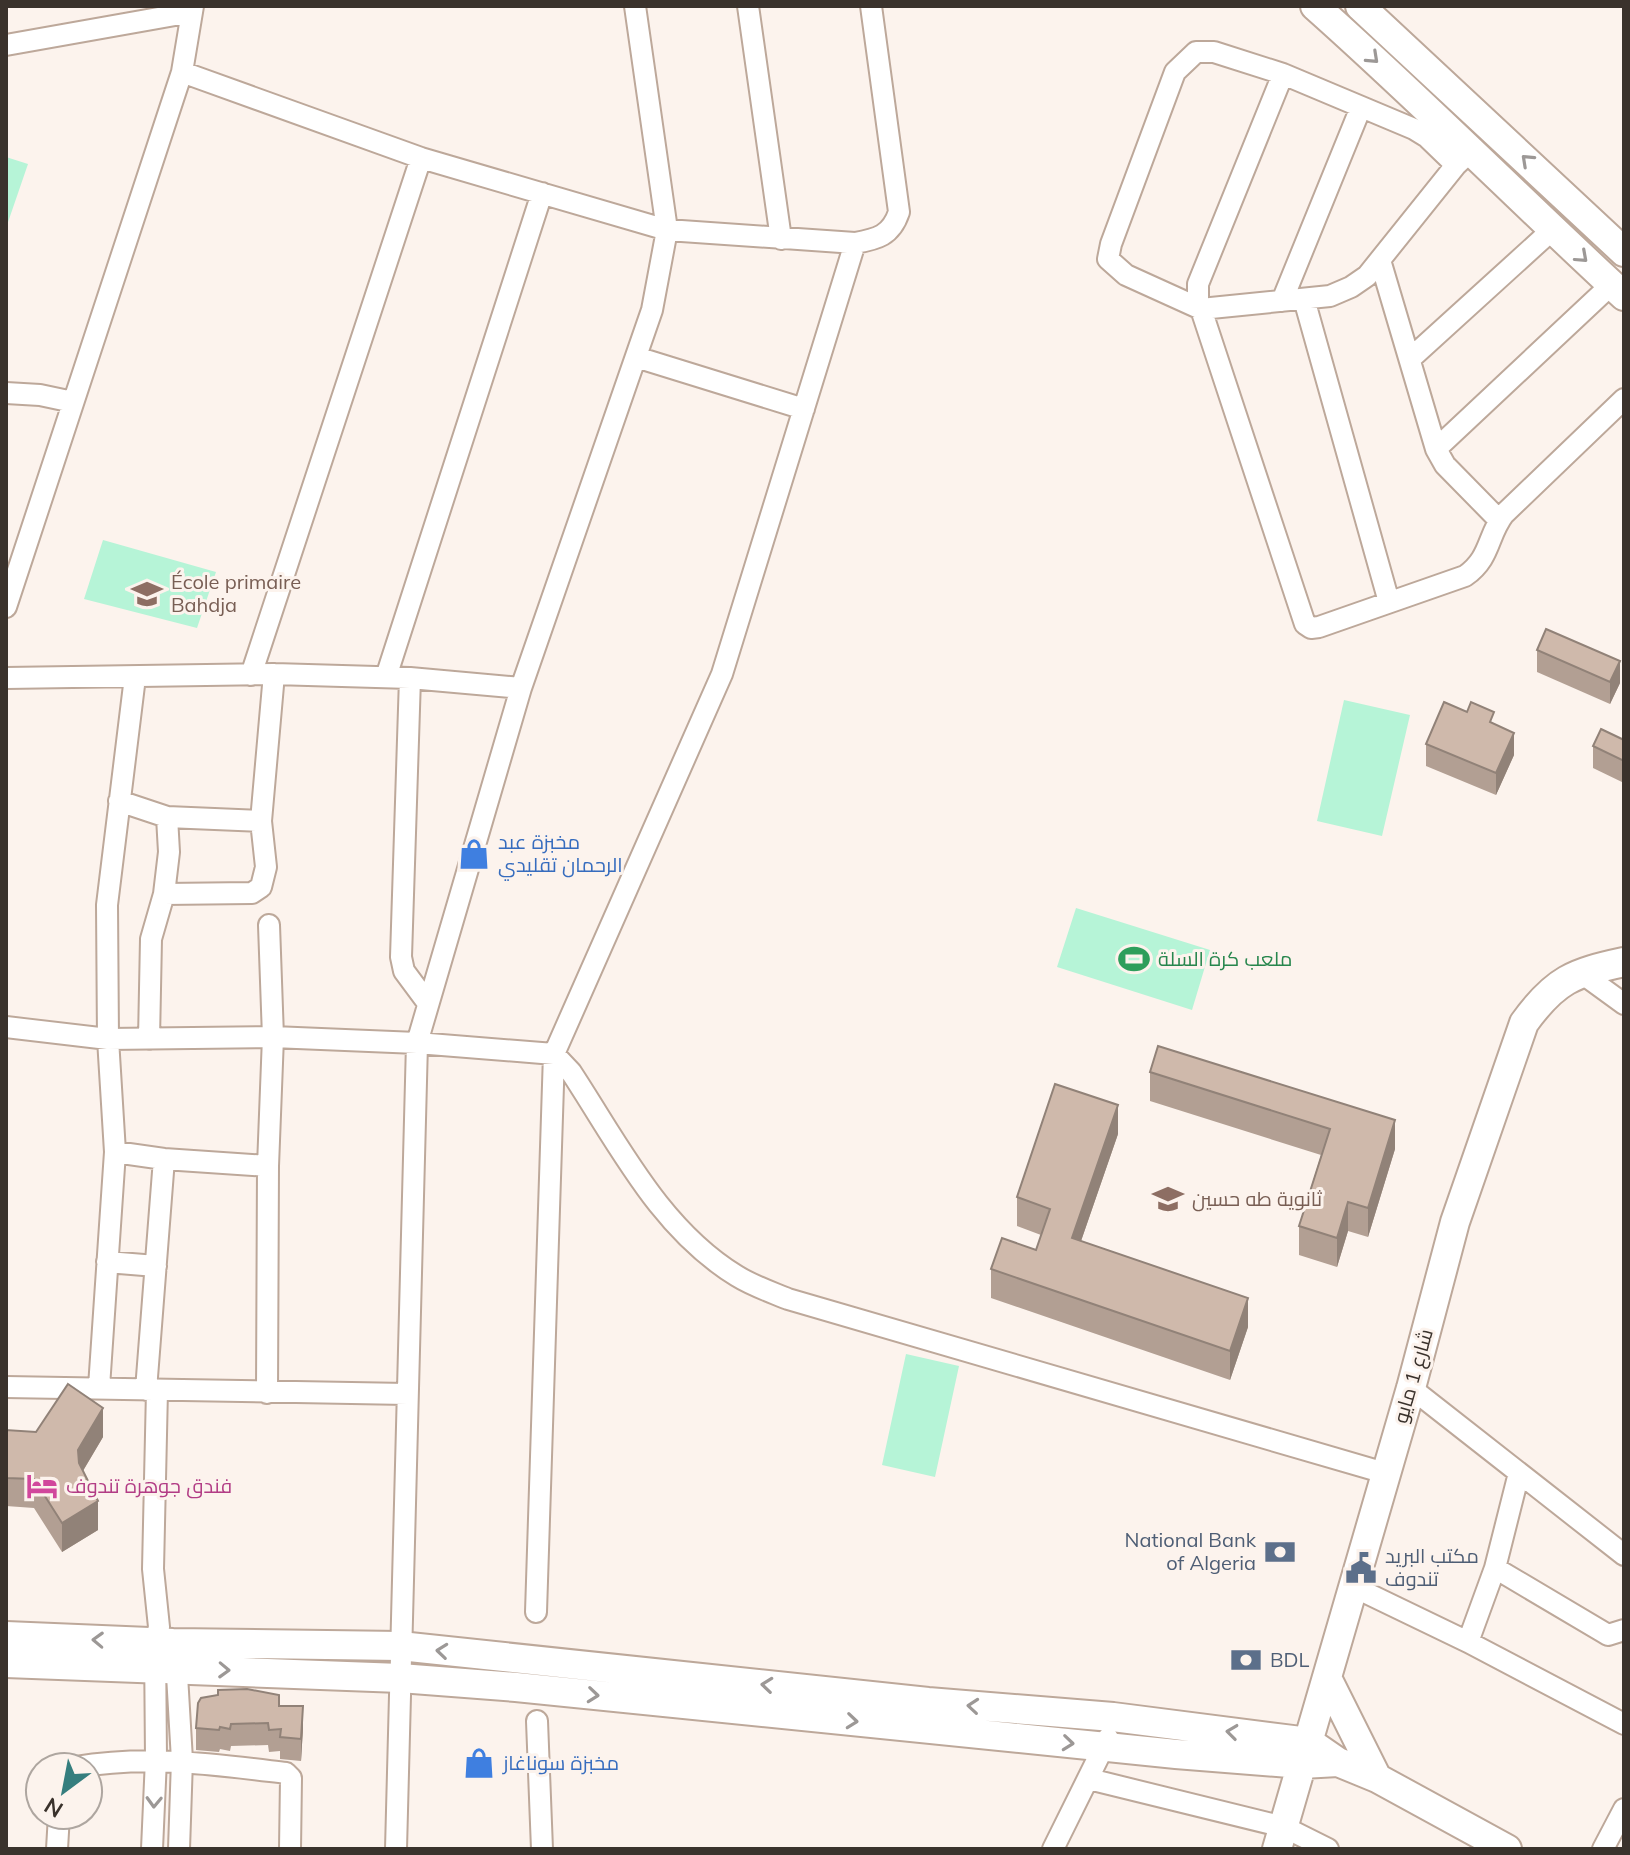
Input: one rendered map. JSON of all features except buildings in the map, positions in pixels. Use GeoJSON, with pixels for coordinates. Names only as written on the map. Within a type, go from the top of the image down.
{"type":"FeatureCollection","features":[{"type":"Feature","properties":{"kind":"street"},"geometry":{"type":"LineString","coordinates":[[396,1849],[417,1043],[521,688],[652,310],[667,230],[635,6]]}},
{"type":"Feature","properties":{"kind":"street"},"geometry":{"type":"LineString","coordinates":[[748,6],[781,239]]}},
{"type":"Feature","properties":{"kind":"street"},"geometry":{"type":"LineString","coordinates":[[182,72],[421,158],[667,230],[855,243],[886,235],[895,225],[899,212],[871,6]]}},
{"type":"Feature","properties":{"kind":"street"},"geometry":{"type":"LineString","coordinates":[[1315,6],[1464,157],[1618,290],[1436,449]]}},
{"type":"Feature","properties":{"kind":"street"},"geometry":{"type":"LineString","coordinates":[[1360,6],[1624,252]]}},
{"type":"Feature","properties":{"kind":"street"},"geometry":{"type":"LineString","coordinates":[[6,45],[192,9],[182,72],[6,607]]}},
{"type":"Feature","properties":{"kind":"street"},"geometry":{"type":"LineString","coordinates":[[1196,52],[1214,52],[1283,74],[1414,129],[1464,157],[1367,276],[1330,296],[1201,309],[1116,268],[1108,259],[1175,72],[1196,52]]}},
{"type":"Feature","properties":{"kind":"street"},"geometry":{"type":"LineString","coordinates":[[1283,74],[1198,284],[1198,300],[1305,624],[1311,628],[1319,627],[1465,576],[1477,568],[1499,520],[1624,399]]}},
{"type":"Feature","properties":{"kind":"street"},"geometry":{"type":"LineString","coordinates":[[1282,301],[1361,107]]}},
{"type":"Feature","properties":{"kind":"street"},"geometry":{"type":"LineString","coordinates":[[251,675],[421,158]]}},
{"type":"Feature","properties":{"kind":"street"},"geometry":{"type":"LineString","coordinates":[[386,677],[542,193]]}},
{"type":"Feature","properties":{"kind":"street"},"geometry":{"type":"LineString","coordinates":[[1410,359],[1552,230]]}},
{"type":"Feature","properties":{"kind":"street"},"geometry":{"type":"LineString","coordinates":[[536,1612],[554,1054],[722,674],[855,243]]}},
{"type":"Feature","properties":{"kind":"street"},"geometry":{"type":"LineString","coordinates":[[1380,260],[1436,449],[1445,465],[1499,520]]}},
{"type":"Feature","properties":{"kind":"street"},"geometry":{"type":"LineString","coordinates":[[1304,299],[1389,602]]}},
{"type":"Feature","properties":{"kind":"street"},"geometry":{"type":"LineString","coordinates":[[636,357],[804,409]]}},
{"type":"Feature","properties":{"kind":"street"},"geometry":{"type":"LineString","coordinates":[[6,393],[40,395],[73,402]]}},
{"type":"Feature","properties":{"kind":"street"},"geometry":{"type":"LineString","coordinates":[[164,894],[252,893],[261,887],[266,867],[261,821],[274,674]]}},
{"type":"Feature","properties":{"kind":"street"},"geometry":{"type":"LineString","coordinates":[[6,678],[274,674],[410,678],[521,688]]}},
{"type":"Feature","properties":{"kind":"street"},"geometry":{"type":"LineString","coordinates":[[99,1387],[115,1152],[108,1039],[107,905],[135,677]]}},
{"type":"Feature","properties":{"kind":"street"},"geometry":{"type":"LineString","coordinates":[[410,678],[401,957],[404,971],[427,1002]]}},
{"type":"Feature","properties":{"kind":"street"},"geometry":{"type":"LineString","coordinates":[[119,801],[167,817],[261,821]]}},
{"type":"Feature","properties":{"kind":"street"},"geometry":{"type":"LineString","coordinates":[[149,1039],[151,939],[164,894],[169,852],[167,817]]}},
{"type":"Feature","properties":{"kind":"street"},"geometry":{"type":"LineString","coordinates":[[267,1393],[268,1166],[273,1037],[269,925]]}},
{"type":"Feature","properties":{"kind":"street","name":"شارع 1 مايو"},"geometry":{"type":"LineString","coordinates":[[1281,1838],[1411,1388],[1455,1222],[1524,1023],[1544,999],[1580,972],[1624,962]]}},
{"type":"Feature","properties":{"kind":"street"},"geometry":{"type":"LineString","coordinates":[[1580,972],[1624,1004]]}},
{"type":"Feature","properties":{"kind":"street"},"geometry":{"type":"LineString","coordinates":[[6,1027],[108,1039],[273,1037],[417,1043],[554,1054],[571,1072],[666,1215],[700,1249],[738,1277],[788,1299],[1385,1473]]}},
{"type":"Feature","properties":{"kind":"street"},"geometry":{"type":"LineString","coordinates":[[115,1152],[164,1159],[268,1166]]}},
{"type":"Feature","properties":{"kind":"street"},"geometry":{"type":"LineString","coordinates":[[164,1159],[151,1390],[153,1569],[182,1760],[179,1849]]}},
{"type":"Feature","properties":{"kind":"street"},"geometry":{"type":"LineString","coordinates":[[107,1262],[156,1266]]}},
{"type":"Feature","properties":{"kind":"street"},"geometry":{"type":"LineString","coordinates":[[6,1387],[407,1394]]}},
{"type":"Feature","properties":{"kind":"street"},"geometry":{"type":"LineString","coordinates":[[1411,1388],[1624,1555]]}},
{"type":"Feature","properties":{"kind":"street"},"geometry":{"type":"LineString","coordinates":[[1468,1642],[1495,1568],[1519,1473]]}},
{"type":"Feature","properties":{"kind":"street"},"geometry":{"type":"LineString","coordinates":[[1495,1568],[1608,1635],[1624,1630]]}},
{"type":"Feature","properties":{"kind":"street"},"geometry":{"type":"LineString","coordinates":[[1354,1587],[1468,1642],[1624,1724]]}},
{"type":"Feature","properties":{"kind":"street"},"geometry":{"type":"LineString","coordinates":[[6,1636],[164,1650],[400,1678],[518,1673],[900,1698],[1113,1717],[1306,1753],[1338,1762],[1377,1778],[1507,1849]]}},
{"type":"Feature","properties":{"kind":"street"},"geometry":{"type":"LineString","coordinates":[[6,1663],[164,1650],[400,1646],[518,1673],[963,1732],[1106,1747],[1306,1753]]}},
{"type":"Feature","properties":{"kind":"street"},"geometry":{"type":"LineString","coordinates":[[152,1849],[164,1650]]}},
{"type":"Feature","properties":{"kind":"street"},"geometry":{"type":"LineString","coordinates":[[1328,1680],[1377,1778]]}},
{"type":"Feature","properties":{"kind":"street"},"geometry":{"type":"LineString","coordinates":[[1053,1849],[1106,1747],[1113,1717]]}},
{"type":"Feature","properties":{"kind":"street"},"geometry":{"type":"LineString","coordinates":[[537,1721],[542,1849]]}},
{"type":"Feature","properties":{"kind":"street"},"geometry":{"type":"LineString","coordinates":[[104,1764],[182,1760],[289,1774],[290,1849]]}},
{"type":"Feature","properties":{"kind":"street"},"geometry":{"type":"LineString","coordinates":[[1089,1779],[1281,1838],[1328,1849]]}},
{"type":"Feature","properties":{"kind":"street"},"geometry":{"type":"LineString","coordinates":[[1603,1849],[1624,1809]]}},
{"type":"Feature","properties":{"kind":"green space"},"geometry":{"type":"Polygon","coordinates":[[[6,157],[28,164],[6,228],[6,157]]]}},
{"type":"Feature","properties":{"kind":"green space"},"geometry":{"type":"Polygon","coordinates":[[[103,540],[216,572],[197,628],[84,599],[103,540]]]}},
{"type":"Feature","properties":{"kind":"green space"},"geometry":{"type":"Polygon","coordinates":[[[1344,700],[1410,715],[1382,836],[1317,821],[1344,700]]]}},
{"type":"Feature","properties":{"kind":"green space","name":"ملعب كرة السلة"},"geometry":{"type":"Polygon","coordinates":[[[1076,908],[1210,950],[1192,1010],[1057,967],[1076,908]]]}},
{"type":"Feature","properties":{"kind":"green space"},"geometry":{"type":"Polygon","coordinates":[[[906,1354],[959,1366],[935,1477],[882,1465],[906,1354]]]}},
{"type":"Feature","properties":{"kind":"place","name":"École primaire Bahdja"},"geometry":{"type":"Point","coordinates":[147,594]}},
{"type":"Feature","properties":{"kind":"place","name":"مخبزة عبد الرحمان تقليدي"},"geometry":{"type":"Point","coordinates":[474,854]}},
{"type":"Feature","properties":{"kind":"place","name":"ملعب كرة السلة"},"geometry":{"type":"Point","coordinates":[1134,959]}},
{"type":"Feature","properties":{"kind":"place","name":"ثانوية طه حسين"},"geometry":{"type":"Point","coordinates":[1168,1199]}},
{"type":"Feature","properties":{"kind":"place","name":"فندق جوهرة تندوف"},"geometry":{"type":"Point","coordinates":[42,1486]}},
{"type":"Feature","properties":{"kind":"place","name":"National Bank of Algeria"},"geometry":{"type":"Point","coordinates":[1280,1552]}},
{"type":"Feature","properties":{"kind":"place","name":"مكتب البريد تندوف"},"geometry":{"type":"Point","coordinates":[1361,1568]}},
{"type":"Feature","properties":{"kind":"place","name":"BDL"},"geometry":{"type":"Point","coordinates":[1246,1660]}},
{"type":"Feature","properties":{"kind":"place","name":"مخبزة سوناغاز"},"geometry":{"type":"Point","coordinates":[479,1763]}}]}
